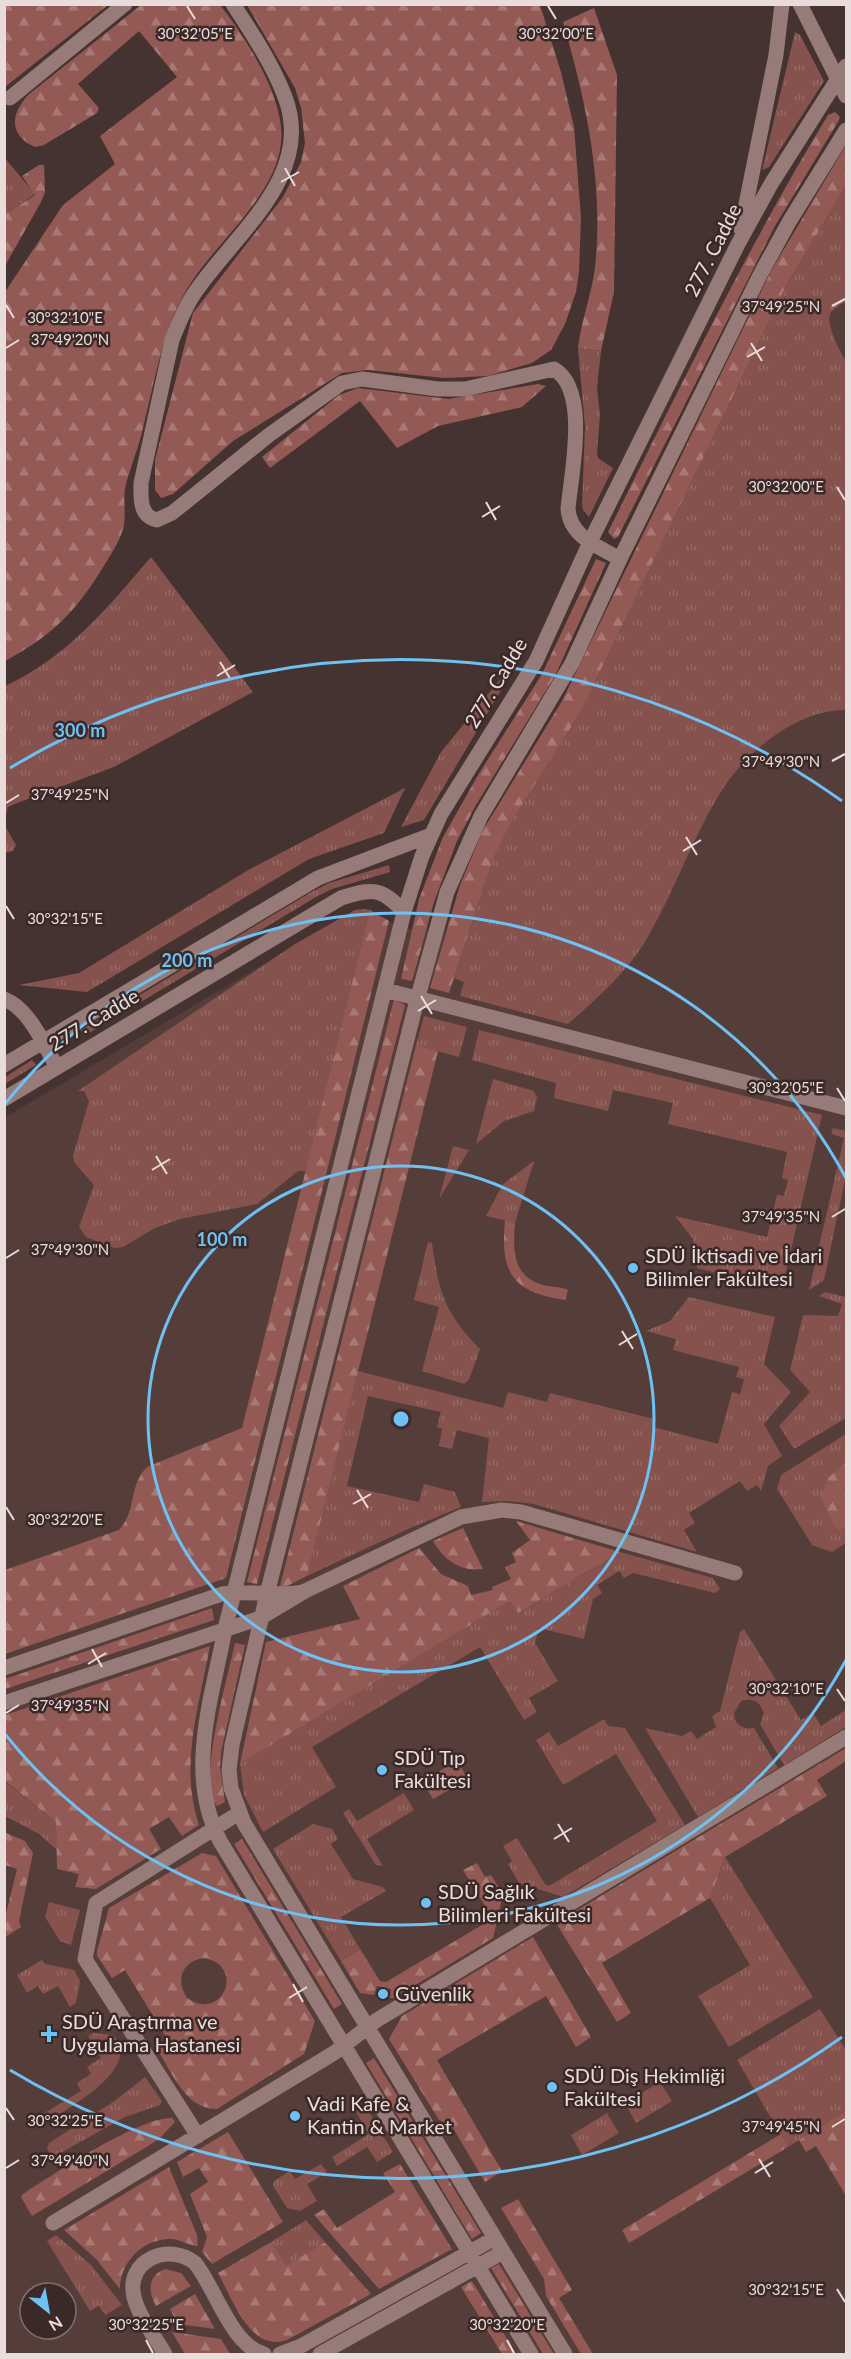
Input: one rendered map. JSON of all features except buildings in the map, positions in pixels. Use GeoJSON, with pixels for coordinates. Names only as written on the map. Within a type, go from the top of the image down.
{"type":"FeatureCollection","features":[{"type":"Feature","properties":{"kind":"street"},"geometry":{"type":"LineString","coordinates":[[10,98],[125,4]]}},
{"type":"Feature","properties":{"kind":"street"},"geometry":{"type":"LineString","coordinates":[[233,4],[286,98],[291,124],[289,156],[285,170],[266,201],[197,289],[179,322],[172,340],[141,483],[141,500],[146,514],[157,520],[172,513],[269,435],[342,383],[362,380],[438,389],[465,389],[554,369],[567,381],[574,413],[576,433],[569,517],[576,531],[590,542],[620,558]]}},
{"type":"Feature","properties":{"kind":"street"},"geometry":{"type":"LineString","coordinates":[[738,244],[776,55],[782,4]]}},
{"type":"Feature","properties":{"kind":"street"},"geometry":{"type":"LineString","coordinates":[[800,4],[842,73],[846,96]]}},
{"type":"Feature","properties":{"kind":"street","name":"277. Cadde"},"geometry":{"type":"LineString","coordinates":[[4,1098],[341,897],[376,890],[387,895],[404,912],[431,835],[459,785],[536,661],[590,542],[738,244],[771,184],[842,73]]}},
{"type":"Feature","properties":{"kind":"street"},"geometry":{"type":"LineString","coordinates":[[565,2355],[239,1813],[231,1788],[230,1757],[260,1618],[417,1000],[450,885],[468,839],[562,680],[760,275],[800,204],[846,130]]}},
{"type":"Feature","properties":{"kind":"street","name":"277. Cadde"},"geometry":{"type":"LineString","coordinates":[[4,1065],[318,878],[431,835]]}},
{"type":"Feature","properties":{"kind":"street"},"geometry":{"type":"LineString","coordinates":[[404,912],[225,1629],[201,1764],[204,1796],[214,1829],[531,2355]]}},
{"type":"Feature","properties":{"kind":"street"},"geometry":{"type":"LineString","coordinates":[[385,990],[846,1108]]}},
{"type":"Feature","properties":{"kind":"street"},"geometry":{"type":"LineString","coordinates":[[4,999],[21,1009],[57,1067]]}},
{"type":"Feature","properties":{"kind":"street"},"geometry":{"type":"LineString","coordinates":[[4,1703],[260,1618],[305,1591],[441,1525],[473,1514],[502,1510],[521,1512],[735,1573]]}},
{"type":"Feature","properties":{"kind":"street"},"geometry":{"type":"LineString","coordinates":[[4,1668],[235,1592],[305,1591]]}},
{"type":"Feature","properties":{"kind":"street"},"geometry":{"type":"LineString","coordinates":[[53,2223],[344,2045],[367,2027],[846,1737]]}},
{"type":"Feature","properties":{"kind":"street"},"geometry":{"type":"LineString","coordinates":[[198,2136],[85,1959],[96,1903],[239,1813]]}},
{"type":"Feature","properties":{"kind":"street"},"geometry":{"type":"LineString","coordinates":[[280,2355],[307,2343],[495,2238]]}},
{"type":"Feature","properties":{"kind":"street"},"geometry":{"type":"LineString","coordinates":[[320,2355],[503,2252]]}},
{"type":"Feature","properties":{"kind":"street"},"geometry":{"type":"LineString","coordinates":[[165,2355],[137,2305],[133,2287],[135,2276],[146,2261],[168,2253],[186,2256],[195,2263],[243,2341],[264,2355]]}},
{"type":"Feature","properties":{"kind":"shaded area"},"geometry":{"type":"Polygon","coordinates":[[[846,145],[846,2354],[5,2354],[4,1118],[355,910],[370,910],[400,928],[445,932],[460,885],[483,830],[562,701],[771,271],[846,145]]]}},
{"type":"Feature","properties":{"kind":"green space"},"geometry":{"type":"Polygon","coordinates":[[[5,4],[108,4],[108,5],[5,87],[5,4]]]}},
{"type":"Feature","properties":{"kind":"green space"},"geometry":{"type":"Polygon","coordinates":[[[141,5],[220,5],[252,52],[271,89],[281,126],[281,143],[276,164],[267,185],[239,224],[193,279],[175,314],[163,346],[126,484],[124,524],[116,545],[92,585],[71,611],[49,633],[5,661],[5,292],[63,205],[115,164],[100,136],[177,77],[139,31],[78,84],[99,108],[97,113],[44,145],[35,147],[20,137],[15,117],[28,95],[141,5]]]}},
{"type":"Feature","properties":{"kind":"green space"},"geometry":{"type":"Polygon","coordinates":[[[247,5],[540,5],[561,72],[574,127],[581,218],[576,292],[565,324],[551,350],[532,363],[488,376],[444,378],[368,370],[342,373],[233,441],[173,494],[161,498],[155,490],[155,460],[193,313],[283,197],[301,162],[305,143],[301,108],[295,88],[247,5]]]}},
{"type":"Feature","properties":{"kind":"green space"},"geometry":{"type":"Polygon","coordinates":[[[594,8],[617,75],[614,292],[601,351],[578,348],[595,267],[597,205],[586,112],[563,22],[594,8]]]}},
{"type":"Feature","properties":{"kind":"green space"},"geometry":{"type":"Polygon","coordinates":[[[795,32],[800,35],[824,81],[769,167],[762,170],[795,32]]]}},
{"type":"Feature","properties":{"kind":"green space"},"geometry":{"type":"Polygon","coordinates":[[[835,112],[840,117],[838,122],[775,226],[618,537],[614,539],[608,532],[714,321],[798,166],[828,115],[835,112]]]}},
{"type":"Feature","properties":{"kind":"green space"},"geometry":{"type":"Polygon","coordinates":[[[846,145],[846,185],[787,284],[580,713],[512,821],[493,859],[449,993],[430,988],[460,885],[483,830],[562,701],[771,271],[846,145]]]}},
{"type":"Feature","properties":{"kind":"green space"},"geometry":{"type":"Polygon","coordinates":[[[4,157],[35,194],[5,214],[4,214],[4,157]]]}},
{"type":"Feature","properties":{"kind":"green space"},"geometry":{"type":"Polygon","coordinates":[[[39,165],[44,165],[45,192],[5,266],[5,214],[35,195],[22,176],[39,165]]]}},
{"type":"Feature","properties":{"kind":"green space"},"geometry":{"type":"Polygon","coordinates":[[[846,185],[846,301],[832,311],[829,317],[834,337],[846,361],[846,710],[829,711],[794,724],[777,734],[747,759],[724,787],[702,825],[643,945],[618,977],[568,1024],[460,996],[464,982],[454,978],[493,859],[512,821],[580,713],[787,284],[846,185]]]}},
{"type":"Feature","properties":{"kind":"green space"},"geometry":{"type":"Polygon","coordinates":[[[578,348],[601,351],[597,387],[600,415],[597,453],[598,458],[613,468],[589,517],[583,510],[582,504],[585,427],[578,348]]]}},
{"type":"Feature","properties":{"kind":"green space"},"geometry":{"type":"Polygon","coordinates":[[[538,384],[546,386],[522,407],[438,426],[397,448],[360,401],[270,468],[262,457],[339,395],[358,388],[449,399],[538,384]]]}},
{"type":"Feature","properties":{"kind":"green space"},"geometry":{"type":"Polygon","coordinates":[[[151,557],[253,692],[114,767],[8,807],[5,819],[5,686],[28,674],[67,646],[102,613],[151,557]]]}},
{"type":"Feature","properties":{"kind":"green space"},"geometry":{"type":"Polygon","coordinates":[[[596,559],[606,563],[555,676],[476,805],[457,841],[434,902],[412,981],[401,979],[419,899],[443,837],[478,775],[542,674],[596,559]]]}},
{"type":"Feature","properties":{"kind":"green space"},"geometry":{"type":"Polygon","coordinates":[[[528,645],[424,820],[401,827],[441,752],[528,645]]]}},
{"type":"Feature","properties":{"kind":"green space"},"geometry":{"type":"Polygon","coordinates":[[[405,788],[384,833],[309,859],[87,992],[19,985],[79,973],[250,869],[405,788]]]}},
{"type":"Feature","properties":{"kind":"green space"},"geometry":{"type":"Polygon","coordinates":[[[4,824],[16,845],[13,851],[5,853],[4,824]]]}},
{"type":"Feature","properties":{"kind":"green space"},"geometry":{"type":"Polygon","coordinates":[[[389,865],[390,872],[332,889],[316,897],[84,1036],[81,1030],[313,891],[329,883],[389,865]]]}},
{"type":"Feature","properties":{"kind":"green space"},"geometry":{"type":"Polygon","coordinates":[[[355,910],[370,910],[306,1171],[298,1171],[257,1204],[180,1219],[155,1228],[123,1247],[114,1248],[86,1237],[79,1227],[94,1185],[74,1162],[73,1156],[89,1101],[84,1091],[78,1091],[295,944],[355,910]]]}},
{"type":"Feature","properties":{"kind":"green space"},"geometry":{"type":"Polygon","coordinates":[[[370,910],[389,921],[226,1578],[5,1654],[5,1570],[119,1530],[128,1515],[137,1482],[147,1467],[242,1428],[370,910]]]}},
{"type":"Feature","properties":{"kind":"green space"},"geometry":{"type":"Polygon","coordinates":[[[394,999],[405,1005],[257,1584],[247,1582],[394,999]]]}},
{"type":"Feature","properties":{"kind":"green space"},"geometry":{"type":"Polygon","coordinates":[[[424,1016],[467,1027],[459,1057],[416,1045],[424,1016]]]}},
{"type":"Feature","properties":{"kind":"green space"},"geometry":{"type":"Polygon","coordinates":[[[479,1030],[822,1115],[782,1289],[697,1268],[693,1239],[675,1216],[767,1237],[777,1195],[784,1196],[788,1180],[782,1178],[787,1152],[668,1124],[673,1103],[613,1090],[608,1111],[554,1098],[556,1083],[472,1060],[479,1030]]]}},
{"type":"Feature","properties":{"kind":"green space"},"geometry":{"type":"Polygon","coordinates":[[[416,1045],[438,1051],[307,1576],[279,1590],[416,1045]]]}},
{"type":"Feature","properties":{"kind":"green space"},"geometry":{"type":"Polygon","coordinates":[[[32,1060],[36,1065],[5,1084],[5,1077],[32,1060]]]}},
{"type":"Feature","properties":{"kind":"green space"},"geometry":{"type":"Polygon","coordinates":[[[493,1079],[534,1091],[537,1098],[534,1111],[504,1121],[476,1144],[493,1079]]]}},
{"type":"Feature","properties":{"kind":"green space"},"geometry":{"type":"Polygon","coordinates":[[[833,1128],[846,1131],[846,1175],[824,1280],[809,1290],[844,1138],[831,1134],[833,1128]]]}},
{"type":"Feature","properties":{"kind":"green space"},"geometry":{"type":"Polygon","coordinates":[[[453,1146],[469,1150],[439,1199],[453,1146]]]}},
{"type":"Feature","properties":{"kind":"green space"},"geometry":{"type":"Polygon","coordinates":[[[534,1161],[515,1223],[486,1216],[503,1184],[534,1161]]]}},
{"type":"Feature","properties":{"kind":"green space"},"geometry":{"type":"Polygon","coordinates":[[[505,1220],[515,1223],[516,1259],[524,1274],[540,1284],[568,1290],[565,1300],[533,1292],[513,1277],[505,1254],[505,1220]]]}},
{"type":"Feature","properties":{"kind":"green space"},"geometry":{"type":"Polygon","coordinates":[[[428,1242],[432,1243],[437,1275],[445,1301],[458,1324],[480,1349],[469,1380],[464,1384],[422,1371],[439,1307],[414,1300],[428,1242]]]}},
{"type":"Feature","properties":{"kind":"green space"},"geometry":{"type":"Polygon","coordinates":[[[825,1292],[846,1297],[846,1418],[794,1449],[779,1426],[810,1392],[790,1370],[803,1315],[838,1316],[842,1304],[819,1296],[825,1292]]]}},
{"type":"Feature","properties":{"kind":"green space"},"geometry":{"type":"Polygon","coordinates":[[[689,1297],[775,1317],[764,1364],[791,1392],[764,1424],[782,1456],[768,1466],[761,1491],[757,1485],[747,1491],[740,1481],[689,1513],[695,1523],[684,1530],[697,1552],[534,1504],[507,1501],[482,1502],[489,1438],[457,1430],[452,1449],[439,1446],[442,1429],[437,1427],[441,1412],[368,1396],[347,1486],[419,1502],[424,1484],[455,1492],[461,1507],[307,1576],[358,1371],[503,1408],[508,1392],[547,1402],[550,1393],[654,1419],[653,1427],[718,1444],[732,1392],[740,1394],[744,1379],[736,1377],[739,1367],[673,1350],[676,1339],[646,1331],[670,1321],[689,1297]]]}},
{"type":"Feature","properties":{"kind":"green space"},"geometry":{"type":"Polygon","coordinates":[[[846,1434],[846,1543],[832,1552],[812,1545],[777,1489],[781,1475],[846,1434]]]}},
{"type":"Feature","properties":{"kind":"green space"},"geometry":{"type":"Polygon","coordinates":[[[846,1462],[846,1527],[839,1530],[834,1526],[821,1497],[828,1478],[846,1462]]]}},
{"type":"Feature","properties":{"kind":"green space"},"geometry":{"type":"Polygon","coordinates":[[[516,1521],[620,1552],[518,1613],[510,1601],[240,1764],[266,1642],[360,1619],[343,1586],[419,1548],[441,1574],[468,1586],[471,1595],[493,1590],[492,1587],[511,1579],[505,1567],[516,1562],[512,1553],[530,1540],[516,1521]]]}},
{"type":"Feature","properties":{"kind":"green space"},"geometry":{"type":"Polygon","coordinates":[[[463,1528],[483,1569],[467,1569],[454,1563],[442,1554],[433,1541],[463,1528]]]}},
{"type":"Feature","properties":{"kind":"green space"},"geometry":{"type":"Polygon","coordinates":[[[620,1552],[713,1578],[720,1589],[715,1593],[633,1573],[624,1578],[619,1571],[597,1585],[602,1593],[593,1599],[584,1639],[539,1628],[535,1643],[558,1681],[529,1698],[537,1712],[524,1720],[480,1647],[312,1747],[336,1787],[263,1832],[244,1795],[240,1764],[510,1601],[518,1613],[620,1552]]]}},
{"type":"Feature","properties":{"kind":"green space"},"geometry":{"type":"Polygon","coordinates":[[[212,1608],[214,1620],[5,1689],[5,1679],[212,1608]]]}},
{"type":"Feature","properties":{"kind":"green space"},"geometry":{"type":"Polygon","coordinates":[[[744,1629],[801,1720],[813,1713],[821,1726],[846,1710],[846,1727],[784,1765],[760,1724],[764,1714],[761,1706],[753,1700],[741,1701],[734,1713],[735,1720],[742,1727],[754,1728],[778,1768],[698,1817],[645,1728],[682,1736],[691,1731],[697,1739],[716,1727],[712,1716],[720,1711],[740,1632],[744,1629]]]}},
{"type":"Feature","properties":{"kind":"green space"},"geometry":{"type":"Polygon","coordinates":[[[235,1643],[245,1645],[221,1752],[220,1767],[225,1802],[217,1806],[211,1794],[212,1753],[235,1643]]]}},
{"type":"Feature","properties":{"kind":"green space"},"geometry":{"type":"Polygon","coordinates":[[[210,1646],[196,1713],[191,1758],[193,1803],[199,1825],[182,1836],[169,1817],[149,1829],[161,1849],[96,1889],[75,1887],[79,1874],[57,1869],[56,1822],[5,1781],[5,1715],[210,1646]]]}},
{"type":"Feature","properties":{"kind":"green space"},"geometry":{"type":"Polygon","coordinates":[[[604,1719],[608,1726],[625,1728],[685,1825],[563,1897],[519,1883],[508,1864],[512,1861],[503,1846],[517,1838],[545,1884],[549,1886],[657,1821],[616,1754],[563,1785],[536,1740],[549,1732],[558,1746],[604,1719]]]}},
{"type":"Feature","properties":{"kind":"green space"},"geometry":{"type":"Polygon","coordinates":[[[846,1748],[846,1761],[817,1780],[827,1796],[725,1857],[710,1898],[602,1963],[631,2013],[617,2022],[556,1923],[846,1748]]]}},
{"type":"Feature","properties":{"kind":"green space"},"geometry":{"type":"Polygon","coordinates":[[[457,1761],[468,1779],[433,1799],[422,1781],[457,1761]]]}},
{"type":"Feature","properties":{"kind":"green space"},"geometry":{"type":"Polygon","coordinates":[[[4,1781],[56,1822],[57,1850],[39,1834],[5,1816],[4,1781]]]}},
{"type":"Feature","properties":{"kind":"green space"},"geometry":{"type":"Polygon","coordinates":[[[404,1793],[414,1810],[367,1839],[383,1866],[376,1865],[343,1813],[349,1809],[357,1821],[404,1793]]]}},
{"type":"Feature","properties":{"kind":"green space"},"geometry":{"type":"Polygon","coordinates":[[[313,1824],[332,1829],[338,1839],[331,1844],[353,1879],[383,1887],[386,1891],[341,1917],[360,1949],[341,1961],[273,1849],[313,1824]]]}},
{"type":"Feature","properties":{"kind":"green space"},"geometry":{"type":"Polygon","coordinates":[[[4,1832],[25,1841],[33,1853],[19,1921],[21,1927],[7,1936],[5,1935],[5,1918],[17,1869],[5,1865],[4,1832]]]}},
{"type":"Feature","properties":{"kind":"green space"},"geometry":{"type":"Polygon","coordinates":[[[242,1839],[342,2004],[334,2009],[234,1844],[242,1839]]]}},
{"type":"Feature","properties":{"kind":"green space"},"geometry":{"type":"Polygon","coordinates":[[[202,1853],[216,1856],[315,2021],[304,2054],[217,2109],[206,2108],[197,2103],[181,2088],[157,2049],[169,2042],[125,1970],[112,1978],[97,1956],[109,1908],[202,1853]],[[204,1958],[186,1967],[181,1978],[183,1991],[187,1998],[200,2004],[211,2003],[219,1998],[225,1990],[227,1980],[224,1971],[217,1963],[204,1958]]]}},
{"type":"Feature","properties":{"kind":"green space"},"geometry":{"type":"Polygon","coordinates":[[[725,1857],[813,1997],[729,2047],[698,1996],[750,1965],[710,1898],[725,1857]]]}},
{"type":"Feature","properties":{"kind":"green space"},"geometry":{"type":"Polygon","coordinates":[[[477,1863],[485,1877],[491,1875],[503,1894],[493,1938],[394,1998],[390,1998],[391,1989],[377,1986],[374,1995],[360,1993],[341,1961],[360,1949],[380,1981],[386,1982],[487,1922],[490,1914],[463,1870],[477,1863]]]}},
{"type":"Feature","properties":{"kind":"green space"},"geometry":{"type":"Polygon","coordinates":[[[49,1902],[80,1910],[71,1945],[60,1941],[45,1917],[49,1902]]]}},
{"type":"Feature","properties":{"kind":"green space"},"geometry":{"type":"Polygon","coordinates":[[[533,1937],[591,2037],[576,2047],[546,1996],[437,2060],[502,2171],[485,2182],[453,2128],[439,2120],[389,2039],[402,2016],[533,1937]]]}},
{"type":"Feature","properties":{"kind":"green space"},"geometry":{"type":"Polygon","coordinates":[[[42,1960],[45,1964],[74,1970],[80,1981],[76,2003],[70,2007],[58,1986],[43,1994],[38,1986],[27,1993],[17,1975],[42,1960]]]}},
{"type":"Feature","properties":{"kind":"green space"},"geometry":{"type":"Polygon","coordinates":[[[820,2009],[846,2050],[846,2111],[788,2147],[737,2060],[820,2009]]]}},
{"type":"Feature","properties":{"kind":"green space"},"geometry":{"type":"Polygon","coordinates":[[[94,2033],[113,2035],[120,2048],[118,2062],[96,2089],[36,2128],[31,2121],[81,2091],[77,2083],[91,2074],[87,2067],[101,2058],[88,2036],[94,2033]]]}},
{"type":"Feature","properties":{"kind":"green space"},"geometry":{"type":"Polygon","coordinates":[[[374,2058],[481,2233],[472,2239],[366,2063],[374,2058]]]}},
{"type":"Feature","properties":{"kind":"green space"},"geometry":{"type":"Polygon","coordinates":[[[145,2077],[162,2101],[160,2105],[125,2117],[57,2155],[51,2155],[47,2149],[49,2143],[113,2102],[145,2077]]]}},
{"type":"Feature","properties":{"kind":"green space"},"geometry":{"type":"Polygon","coordinates":[[[660,2082],[672,2101],[636,2123],[625,2103],[660,2082]]]}},
{"type":"Feature","properties":{"kind":"green space"},"geometry":{"type":"Polygon","coordinates":[[[364,2104],[393,2152],[377,2162],[367,2147],[337,2166],[332,2157],[369,2134],[355,2110],[364,2104]]]}},
{"type":"Feature","properties":{"kind":"green space"},"geometry":{"type":"Polygon","coordinates":[[[846,2111],[846,2196],[816,2146],[806,2152],[799,2140],[846,2111]]]}},
{"type":"Feature","properties":{"kind":"green space"},"geometry":{"type":"Polygon","coordinates":[[[607,2113],[619,2133],[582,2155],[571,2135],[607,2113]]]}},
{"type":"Feature","properties":{"kind":"green space"},"geometry":{"type":"Polygon","coordinates":[[[172,2118],[175,2122],[158,2140],[32,2216],[21,2197],[23,2194],[96,2148],[139,2127],[157,2120],[172,2118]]]}},
{"type":"Feature","properties":{"kind":"green space"},"geometry":{"type":"Polygon","coordinates":[[[228,2132],[283,2222],[212,2264],[202,2252],[207,2237],[190,2194],[208,2182],[199,2168],[183,2177],[177,2162],[228,2132]]]}},
{"type":"Feature","properties":{"kind":"green space"},"geometry":{"type":"Polygon","coordinates":[[[781,2134],[788,2147],[629,2243],[622,2230],[781,2134]]]}},
{"type":"Feature","properties":{"kind":"green space"},"geometry":{"type":"Polygon","coordinates":[[[321,2164],[327,2172],[307,2184],[317,2201],[300,2211],[287,2208],[273,2186],[274,2181],[290,2171],[295,2179],[321,2164]]]}},
{"type":"Feature","properties":{"kind":"green space"},"geometry":{"type":"Polygon","coordinates":[[[400,2164],[452,2249],[379,2289],[314,2215],[324,2209],[337,2228],[395,2192],[383,2173],[400,2164]]]}},
{"type":"Feature","properties":{"kind":"green space"},"geometry":{"type":"Polygon","coordinates":[[[169,2167],[197,2235],[198,2246],[172,2239],[152,2242],[143,2247],[129,2261],[124,2269],[120,2289],[96,2259],[64,2230],[169,2167]]]}},
{"type":"Feature","properties":{"kind":"green space"},"geometry":{"type":"Polygon","coordinates":[[[518,2199],[572,2290],[559,2298],[593,2354],[581,2354],[546,2296],[544,2279],[501,2208],[518,2199]]]}},
{"type":"Feature","properties":{"kind":"green space"},"geometry":{"type":"Polygon","coordinates":[[[306,2220],[325,2242],[286,2267],[271,2242],[306,2220]]]}},
{"type":"Feature","properties":{"kind":"green space"},"geometry":{"type":"Polygon","coordinates":[[[56,2235],[91,2265],[122,2305],[105,2315],[99,2306],[90,2311],[78,2291],[78,2281],[72,2281],[47,2241],[56,2235]]]}},
{"type":"Feature","properties":{"kind":"green space"},"geometry":{"type":"Polygon","coordinates":[[[271,2242],[286,2266],[325,2242],[371,2294],[287,2340],[274,2342],[263,2339],[244,2321],[218,2273],[271,2242]]]}},
{"type":"Feature","properties":{"kind":"green space"},"geometry":{"type":"Polygon","coordinates":[[[499,2264],[554,2354],[543,2354],[491,2268],[499,2264]]]}},
{"type":"Feature","properties":{"kind":"green space"},"geometry":{"type":"Polygon","coordinates":[[[165,2269],[181,2273],[191,2286],[156,2306],[151,2290],[152,2280],[165,2269]]]}},
{"type":"Feature","properties":{"kind":"green space"},"geometry":{"type":"Polygon","coordinates":[[[472,2281],[516,2354],[502,2354],[461,2287],[472,2281]]]}},
{"type":"Feature","properties":{"kind":"green space"},"geometry":{"type":"Polygon","coordinates":[[[195,2294],[215,2329],[178,2324],[170,2309],[195,2294]]]}},
{"type":"Feature","properties":{"kind":"green space"},"geometry":{"type":"Polygon","coordinates":[[[172,2332],[221,2339],[230,2354],[185,2354],[172,2332]]]}},
{"type":"Feature","properties":{"kind":"place","name":"SDÜ İktisadi ve İdari Bilimler Fakültesi"},"geometry":{"type":"Point","coordinates":[633,1268]}},
{"type":"Feature","properties":{"kind":"place","name":"SDÜ Tıp Fakültesi"},"geometry":{"type":"Point","coordinates":[382,1770]}},
{"type":"Feature","properties":{"kind":"place","name":"SDÜ Sağlık Bilimleri Fakültesi"},"geometry":{"type":"Point","coordinates":[426,1903]}},
{"type":"Feature","properties":{"kind":"place","name":"Güvenlik"},"geometry":{"type":"Point","coordinates":[383,1994]}},
{"type":"Feature","properties":{"kind":"place","name":"SDÜ Araştırma ve Uygulama Hastanesi"},"geometry":{"type":"Point","coordinates":[49,2034]}},
{"type":"Feature","properties":{"kind":"place","name":"SDÜ Diş Hekimliği Fakültesi"},"geometry":{"type":"Point","coordinates":[552,2087]}},
{"type":"Feature","properties":{"kind":"place","name":"Vadi Kafe & Kantin & Market"},"geometry":{"type":"Point","coordinates":[295,2116]}}]}
